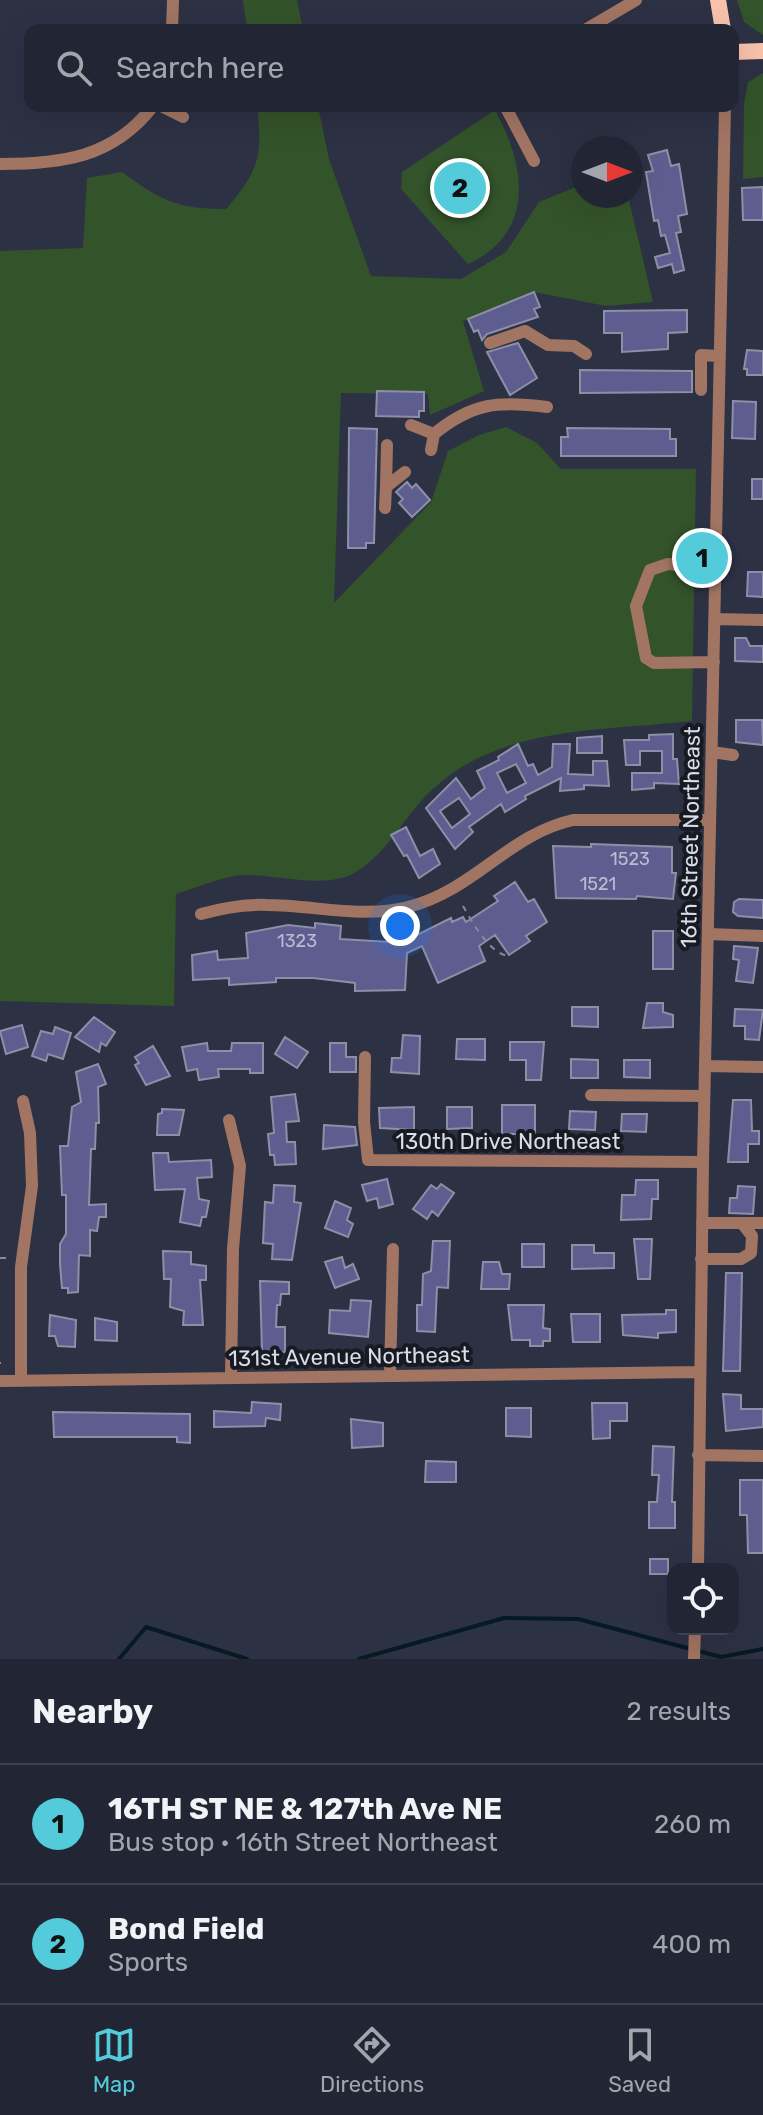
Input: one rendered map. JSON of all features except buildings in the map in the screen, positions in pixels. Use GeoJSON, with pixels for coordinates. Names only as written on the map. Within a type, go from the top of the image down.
{"type":"FeatureCollection","features":[{"type":"Feature","properties":{"kind":"main road"},"geometry":{"type":"LineString","coordinates":[[718,0],[722,24]]}},
{"type":"Feature","properties":{"kind":"main road"},"geometry":{"type":"LineString","coordinates":[[739,52],[763,51]]}},
{"type":"Feature","properties":{"kind":"street"},"geometry":{"type":"LineString","coordinates":[[172,24],[173,0]]}},
{"type":"Feature","properties":{"kind":"street"},"geometry":{"type":"LineString","coordinates":[[595,24],[636,0]]}},
{"type":"Feature","properties":{"kind":"street"},"geometry":{"type":"LineString","coordinates":[[0,164],[43,163],[89,156],[149,112]]}},
{"type":"Feature","properties":{"kind":"street"},"geometry":{"type":"LineString","coordinates":[[173,112],[183,117]]}},
{"type":"Feature","properties":{"kind":"street"},"geometry":{"type":"LineString","coordinates":[[508,112],[534,161]]}},
{"type":"Feature","properties":{"kind":"street","name":"16th Street Northeast"},"geometry":{"type":"LineString","coordinates":[[698,1563],[704,1096],[725,112]]}},
{"type":"Feature","properties":{"kind":"street"},"geometry":{"type":"LineString","coordinates":[[490,343],[525,331],[548,345],[574,346],[586,354]]}},
{"type":"Feature","properties":{"kind":"street"},"geometry":{"type":"LineString","coordinates":[[701,390],[701,355],[718,356]]}},
{"type":"Feature","properties":{"kind":"street"},"geometry":{"type":"LineString","coordinates":[[431,450],[434,434],[478,407],[504,401],[547,407]]}},
{"type":"Feature","properties":{"kind":"street"},"geometry":{"type":"LineString","coordinates":[[411,425],[434,434]]}},
{"type":"Feature","properties":{"kind":"street"},"geometry":{"type":"LineString","coordinates":[[385,508],[387,445]]}},
{"type":"Feature","properties":{"kind":"street"},"geometry":{"type":"LineString","coordinates":[[386,487],[405,472]]}},
{"type":"Feature","properties":{"kind":"street"},"geometry":{"type":"LineString","coordinates":[[714,662],[654,663],[646,658],[636,606],[650,570],[668,564],[716,569]]}},
{"type":"Feature","properties":{"kind":"street"},"geometry":{"type":"LineString","coordinates":[[715,619],[763,620]]}},
{"type":"Feature","properties":{"kind":"street"},"geometry":{"type":"LineString","coordinates":[[712,752],[733,755]]}},
{"type":"Feature","properties":{"kind":"street"},"geometry":{"type":"LineString","coordinates":[[201,914],[266,904],[352,911],[402,909],[437,900],[468,882],[501,855],[553,824],[573,820],[710,820]]}},
{"type":"Feature","properties":{"kind":"street"},"geometry":{"type":"LineString","coordinates":[[708,934],[763,936]]}},
{"type":"Feature","properties":{"kind":"street","name":"130th Drive Northeast"},"geometry":{"type":"LineString","coordinates":[[365,1057],[364,1122],[368,1160],[703,1162]]}},
{"type":"Feature","properties":{"kind":"street"},"geometry":{"type":"LineString","coordinates":[[705,1066],[763,1067]]}},
{"type":"Feature","properties":{"kind":"street"},"geometry":{"type":"LineString","coordinates":[[591,1095],[704,1096]]}},
{"type":"Feature","properties":{"kind":"street"},"geometry":{"type":"LineString","coordinates":[[21,1381],[21,1267],[32,1186],[30,1133],[23,1101]]}},
{"type":"Feature","properties":{"kind":"street"},"geometry":{"type":"LineString","coordinates":[[229,1120],[240,1166],[233,1249],[231,1377]]}},
{"type":"Feature","properties":{"kind":"street"},"geometry":{"type":"LineString","coordinates":[[702,1223],[763,1223]]}},
{"type":"Feature","properties":{"kind":"street"},"geometry":{"type":"LineString","coordinates":[[701,1259],[741,1259],[751,1253],[752,1236],[742,1223]]}},
{"type":"Feature","properties":{"kind":"street"},"geometry":{"type":"LineString","coordinates":[[390,1376],[393,1249]]}},
{"type":"Feature","properties":{"kind":"street","name":"131st Avenue Northeast"},"geometry":{"type":"LineString","coordinates":[[0,1381],[699,1372]]}},
{"type":"Feature","properties":{"kind":"street"},"geometry":{"type":"LineString","coordinates":[[698,1455],[763,1456]]}},
{"type":"Feature","properties":{"kind":"street"},"geometry":{"type":"LineString","coordinates":[[694,1659],[695,1635]]}},
{"type":"Feature","properties":{"kind":"path"},"geometry":{"type":"LineString","coordinates":[[463,906],[479,931],[503,955],[510,956]]}},
{"type":"Feature","properties":{"kind":"path"},"geometry":{"type":"LineString","coordinates":[[0,1258],[7,1258]]}},
{"type":"Feature","properties":{"kind":"green space"},"geometry":{"type":"Polygon","coordinates":[[[243,0],[297,0],[302,24],[246,24],[243,0]]]}},
{"type":"Feature","properties":{"kind":"green space"},"geometry":{"type":"Polygon","coordinates":[[[737,0],[763,0],[763,35],[744,22],[737,0]]]}},
{"type":"Feature","properties":{"kind":"green space"},"geometry":{"type":"Polygon","coordinates":[[[763,73],[763,177],[743,179],[744,104],[748,82],[763,73]]]}},
{"type":"Feature","properties":{"kind":"green space"},"geometry":{"type":"Polygon","coordinates":[[[257,112],[319,112],[329,159],[371,276],[461,279],[506,252],[539,202],[571,189],[571,208],[631,208],[653,302],[606,306],[534,292],[463,321],[484,391],[430,415],[428,394],[341,393],[334,603],[431,502],[448,451],[479,435],[506,427],[537,443],[561,469],[696,469],[692,721],[555,735],[490,753],[460,768],[433,789],[377,855],[343,878],[316,881],[238,876],[176,894],[174,1006],[0,1001],[0,251],[83,248],[87,178],[122,172],[148,190],[182,205],[226,209],[246,184],[259,150],[257,112]]]}},
{"type":"Feature","properties":{"kind":"green space"},"geometry":{"type":"Polygon","coordinates":[[[496,112],[506,131],[518,175],[519,196],[515,216],[505,235],[490,251],[468,264],[401,189],[402,172],[496,112]]]}},
{"type":"Feature","properties":{"kind":"waterway"},"geometry":{"type":"LineString","coordinates":[[359,1659],[504,1618],[578,1619],[721,1657],[763,1649]]}},
{"type":"Feature","properties":{"kind":"waterway"},"geometry":{"type":"LineString","coordinates":[[119,1659],[146,1627],[247,1659]]}},
{"type":"Feature","properties":{"kind":"place","name":"Bond Field"},"geometry":{"type":"Point","coordinates":[460,188]}},
{"type":"Feature","properties":{"kind":"place","name":"16TH ST NE & 127th Ave NE"},"geometry":{"type":"Point","coordinates":[702,558]}}]}
